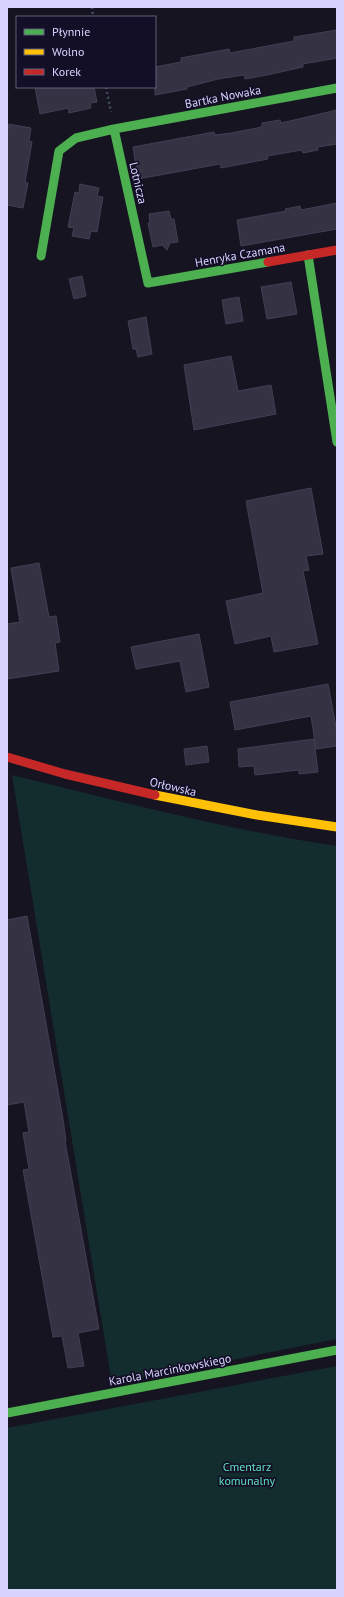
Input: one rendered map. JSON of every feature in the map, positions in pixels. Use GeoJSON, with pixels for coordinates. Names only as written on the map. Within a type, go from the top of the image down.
{"type":"FeatureCollection","features":[{"type":"Feature","properties":{"kind":"street","name":"Bartka Nowaka"},"geometry":{"type":"LineString","coordinates":[[40,256],[59,151],[76,138],[114,129],[337,88]]}},
{"type":"Feature","properties":{"kind":"street","name":"Lotnicza"},"geometry":{"type":"LineString","coordinates":[[114,129],[148,284]]}},
{"type":"Feature","properties":{"kind":"street","name":"Henryka Czamana"},"geometry":{"type":"LineString","coordinates":[[148,284],[337,250]]}},
{"type":"Feature","properties":{"kind":"street"},"geometry":{"type":"LineString","coordinates":[[308,255],[337,442]]}},
{"type":"Feature","properties":{"kind":"street","name":"Orłowska"},"geometry":{"type":"LineString","coordinates":[[7,757],[36,767],[205,806],[293,822],[337,827]]}},
{"type":"Feature","properties":{"kind":"street","name":"Karola Marcinkowskiego"},"geometry":{"type":"LineString","coordinates":[[7,1413],[337,1350]]}},
{"type":"Feature","properties":{"kind":"path"},"geometry":{"type":"LineString","coordinates":[[106,88],[114,129]]}},
{"type":"Feature","properties":{"kind":"green space"},"geometry":{"type":"Polygon","coordinates":[[[12,775],[133,805],[255,832],[337,846],[337,1339],[112,1384],[12,775]]]}},
{"type":"Feature","properties":{"kind":"green space","name":"Cmentarz komunalny"},"geometry":{"type":"Polygon","coordinates":[[[337,1366],[337,1590],[7,1590],[7,1428],[337,1366]]]}},
{"type":"Feature","properties":{"kind":"building"},"geometry":{"type":"Polygon","coordinates":[[[337,30],[337,58],[303,64],[303,67],[245,79],[244,75],[218,79],[187,87],[187,89],[155,95],[156,67],[181,62],[181,58],[229,49],[230,53],[294,41],[294,37],[337,30]]]}},
{"type":"Feature","properties":{"kind":"building"},"geometry":{"type":"Polygon","coordinates":[[[35,88],[94,88],[97,102],[90,103],[91,108],[69,113],[68,108],[40,114],[35,88]]]}},
{"type":"Feature","properties":{"kind":"building"},"geometry":{"type":"Polygon","coordinates":[[[337,110],[337,144],[318,147],[318,150],[303,153],[302,150],[267,156],[268,159],[221,168],[220,164],[138,179],[133,147],[214,132],[215,135],[231,133],[262,127],[262,123],[280,120],[281,123],[337,110]]]}},
{"type":"Feature","properties":{"kind":"building"},"geometry":{"type":"Polygon","coordinates":[[[9,124],[31,128],[29,141],[32,142],[25,182],[28,183],[23,208],[7,205],[7,135],[9,124]]]}},
{"type":"Feature","properties":{"kind":"building"},"geometry":{"type":"Polygon","coordinates":[[[80,184],[99,188],[97,196],[103,197],[97,232],[91,231],[89,239],[72,236],[74,228],[68,227],[75,192],[79,193],[80,184]]]}},
{"type":"Feature","properties":{"kind":"building"},"geometry":{"type":"Polygon","coordinates":[[[337,203],[337,229],[241,246],[237,220],[286,211],[285,209],[300,206],[301,210],[337,203]]]}},
{"type":"Feature","properties":{"kind":"building"},"geometry":{"type":"Polygon","coordinates":[[[169,211],[171,219],[174,219],[178,242],[170,243],[167,250],[162,245],[153,247],[148,223],[150,223],[149,214],[169,211]]]}},
{"type":"Feature","properties":{"kind":"building"},"geometry":{"type":"Polygon","coordinates":[[[82,276],[86,296],[74,299],[69,279],[82,276]]]}},
{"type":"Feature","properties":{"kind":"building"},"geometry":{"type":"Polygon","coordinates":[[[291,282],[297,314],[267,319],[261,287],[291,282]]]}},
{"type":"Feature","properties":{"kind":"building"},"geometry":{"type":"Polygon","coordinates":[[[239,297],[243,321],[226,324],[222,300],[239,297]]]}},
{"type":"Feature","properties":{"kind":"building"},"geometry":{"type":"Polygon","coordinates":[[[146,317],[152,354],[138,357],[136,349],[133,349],[128,321],[146,317]]]}},
{"type":"Feature","properties":{"kind":"building"},"geometry":{"type":"Polygon","coordinates":[[[231,356],[238,391],[271,385],[276,414],[194,430],[184,365],[231,356]]]}},
{"type":"Feature","properties":{"kind":"building"},"geometry":{"type":"Polygon","coordinates":[[[311,488],[323,554],[306,556],[309,570],[303,571],[318,644],[274,652],[271,636],[235,644],[226,601],[263,593],[246,501],[311,488]]]}},
{"type":"Feature","properties":{"kind":"building"},"geometry":{"type":"Polygon","coordinates":[[[39,563],[49,617],[56,616],[60,642],[55,643],[59,671],[7,679],[7,624],[20,622],[11,568],[39,563]]]}},
{"type":"Feature","properties":{"kind":"building"},"geometry":{"type":"Polygon","coordinates":[[[199,634],[209,687],[186,692],[180,661],[136,669],[131,647],[199,634]]]}},
{"type":"Feature","properties":{"kind":"building"},"geometry":{"type":"Polygon","coordinates":[[[328,684],[337,732],[337,746],[316,749],[311,716],[235,730],[230,702],[328,684]]]}},
{"type":"Feature","properties":{"kind":"building"},"geometry":{"type":"Polygon","coordinates":[[[314,739],[318,772],[299,774],[299,770],[255,775],[254,766],[239,767],[238,749],[314,739]]]}},
{"type":"Feature","properties":{"kind":"building"},"geometry":{"type":"Polygon","coordinates":[[[207,746],[209,762],[186,765],[184,749],[207,746]]]}},
{"type":"Feature","properties":{"kind":"building"},"geometry":{"type":"Polygon","coordinates":[[[27,916],[63,1119],[65,1141],[99,1329],[78,1333],[84,1366],[68,1368],[62,1336],[53,1337],[23,1170],[29,1169],[23,1133],[29,1132],[24,1102],[7,1105],[7,920],[27,916]]]}},
{"type":"Feature","properties":{"kind":"traffic: fast"},"geometry":{"type":"LineString","coordinates":[[41,256],[59,151],[76,138],[114,129],[337,88]]}},
{"type":"Feature","properties":{"kind":"traffic: fast"},"geometry":{"type":"LineString","coordinates":[[114,129],[148,283],[268,262]]}},
{"type":"Feature","properties":{"kind":"traffic: fast"},"geometry":{"type":"LineString","coordinates":[[308,255],[337,442]]}},
{"type":"Feature","properties":{"kind":"traffic: fast"},"geometry":{"type":"LineString","coordinates":[[7,1413],[337,1350]]}},
{"type":"Feature","properties":{"kind":"traffic: slow"},"geometry":{"type":"LineString","coordinates":[[155,795],[257,815],[337,827]]}},
{"type":"Feature","properties":{"kind":"traffic: jam"},"geometry":{"type":"LineString","coordinates":[[268,262],[337,250]]}},
{"type":"Feature","properties":{"kind":"traffic: jam"},"geometry":{"type":"LineString","coordinates":[[7,757],[65,774],[155,795]]}}]}
